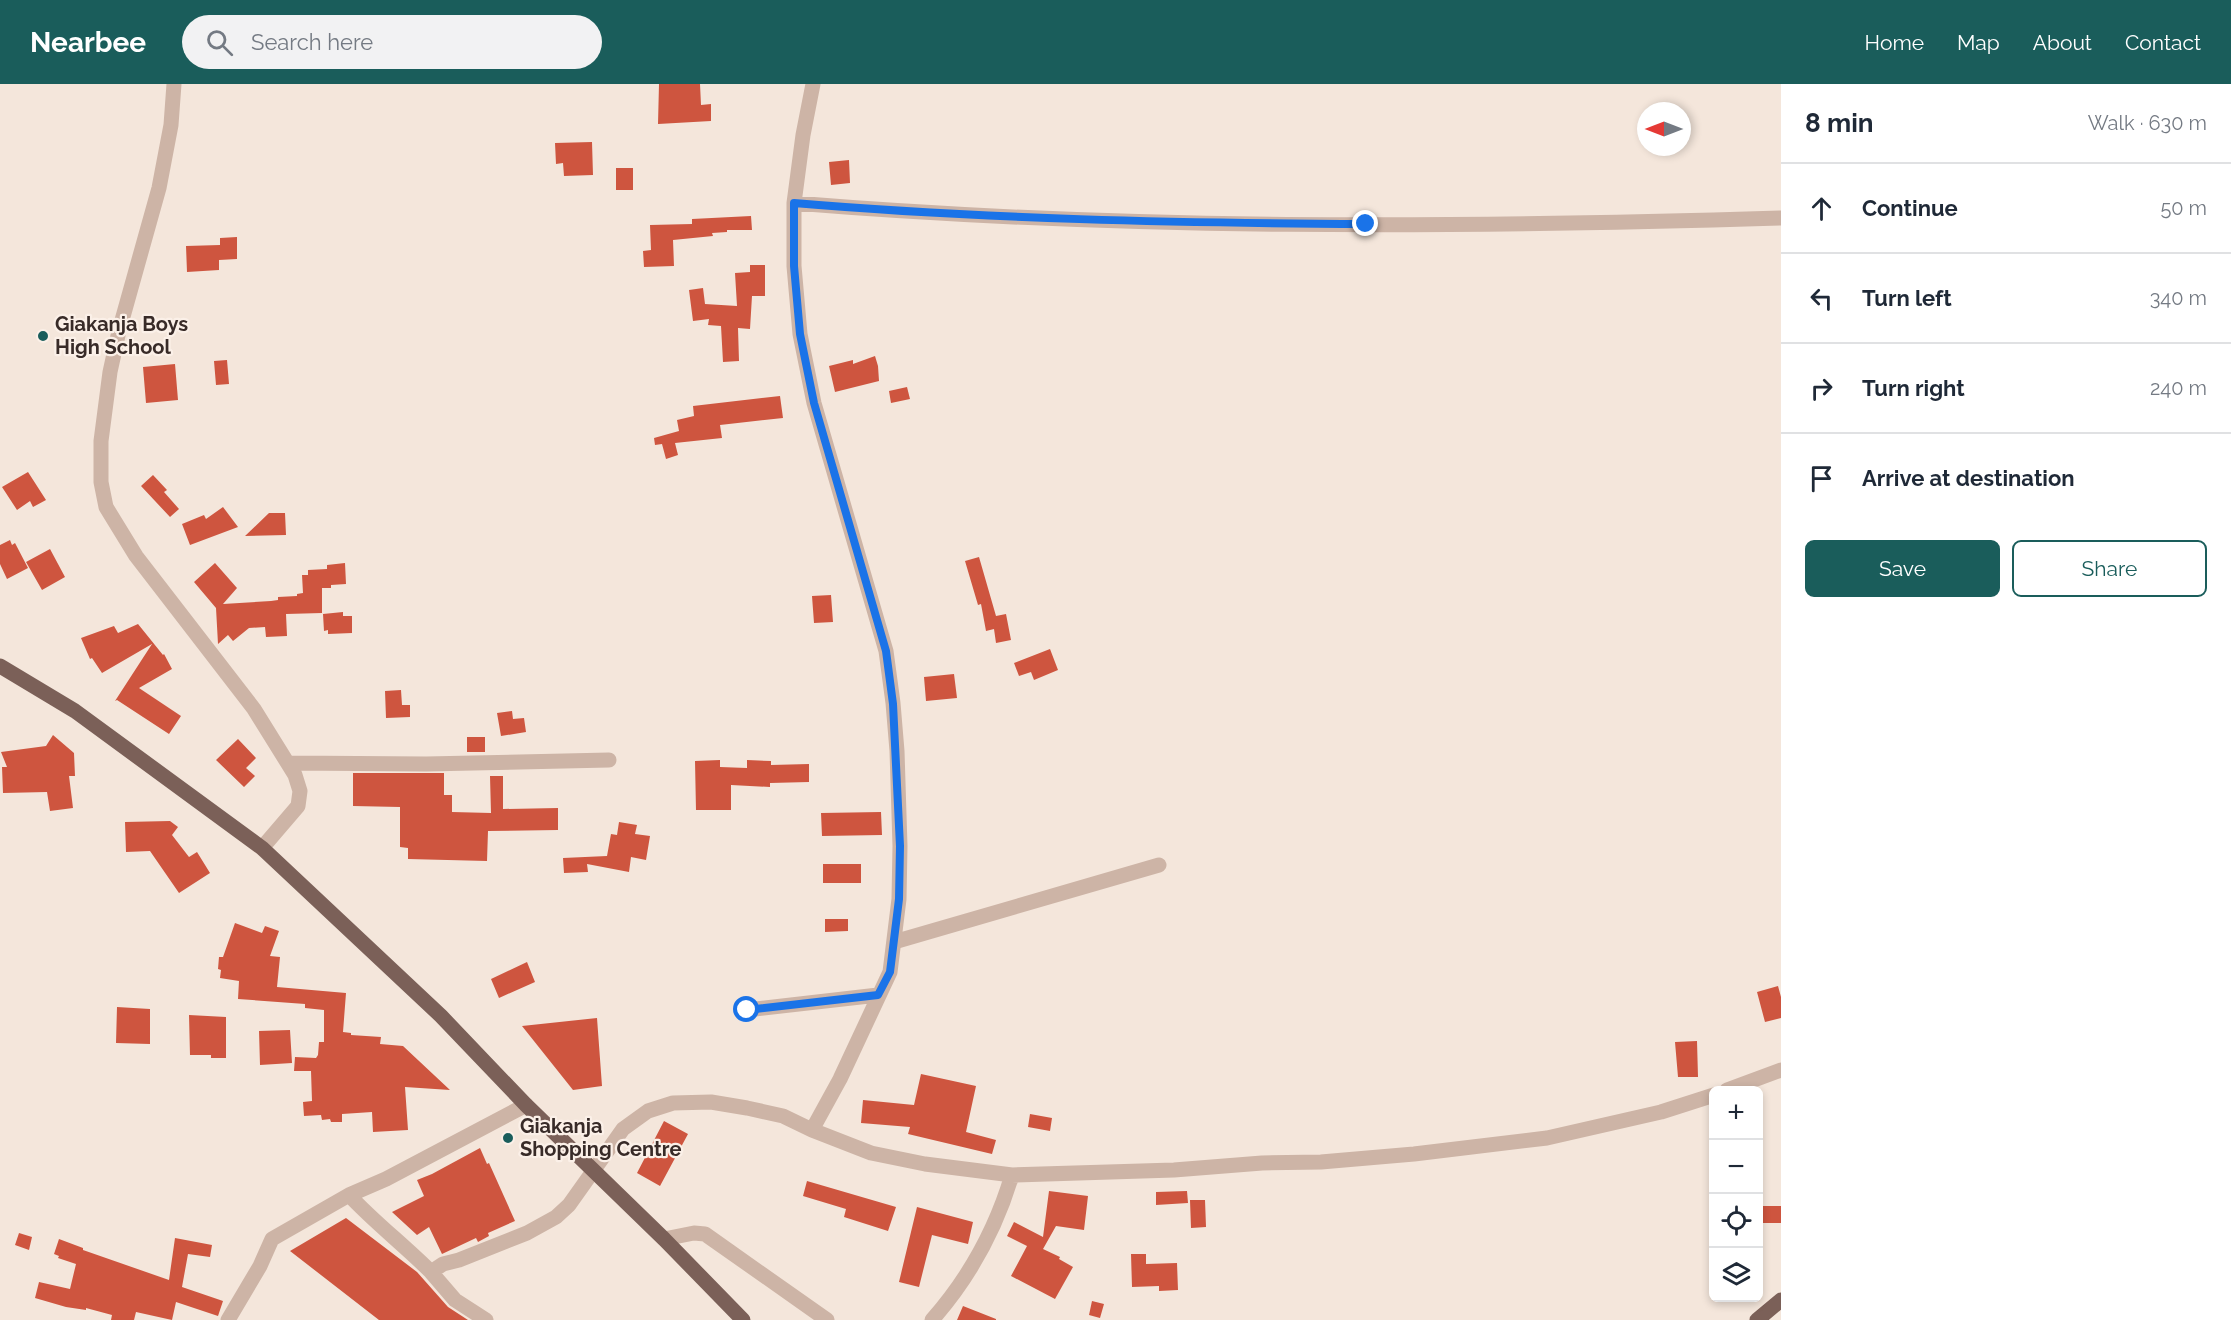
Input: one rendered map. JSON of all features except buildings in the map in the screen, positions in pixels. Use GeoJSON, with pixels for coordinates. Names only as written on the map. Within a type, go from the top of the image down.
{"type":"FeatureCollection","features":[{"type":"Feature","properties":{"kind":"main road"},"geometry":{"type":"LineString","coordinates":[[0,666],[75,711],[262,848],[441,1016],[526,1105],[664,1239],[742,1320]]}},
{"type":"Feature","properties":{"kind":"main road"},"geometry":{"type":"LineString","coordinates":[[1757,1320],[1781,1300]]}},
{"type":"Feature","properties":{"kind":"street"},"geometry":{"type":"LineString","coordinates":[[174,84],[171,125],[159,188],[119,331],[110,372],[101,441],[101,482],[106,507],[136,556],[254,709],[288,763],[300,791],[298,806],[262,848]]}},
{"type":"Feature","properties":{"kind":"street"},"geometry":{"type":"LineString","coordinates":[[812,1130],[840,1079],[890,972],[899,899],[900,846],[893,704],[886,651],[814,403],[800,334],[794,266],[794,203],[803,135],[813,84]]}},
{"type":"Feature","properties":{"kind":"street"},"geometry":{"type":"LineString","coordinates":[[794,203],[1173,222],[1478,224],[1781,218]]}},
{"type":"Feature","properties":{"kind":"street"},"geometry":{"type":"LineString","coordinates":[[288,763],[426,764],[609,760]]}},
{"type":"Feature","properties":{"kind":"street"},"geometry":{"type":"LineString","coordinates":[[894,942],[1159,865]]}},
{"type":"Feature","properties":{"kind":"street"},"geometry":{"type":"LineString","coordinates":[[747,1010],[878,995]]}},
{"type":"Feature","properties":{"kind":"street"},"geometry":{"type":"LineString","coordinates":[[1738,1086],[1781,1070]]}},
{"type":"Feature","properties":{"kind":"street"},"geometry":{"type":"LineString","coordinates":[[431,1272],[443,1264],[527,1233],[556,1217],[569,1205],[623,1129],[648,1111],[673,1103],[711,1102],[747,1108],[783,1116],[871,1154],[925,1164],[1012,1175],[1174,1170],[1414,1154],[1547,1138],[1661,1112],[1709,1096]]}},
{"type":"Feature","properties":{"kind":"street"},"geometry":{"type":"LineString","coordinates":[[228,1320],[260,1266],[272,1239],[348,1195],[386,1179],[526,1105]]}},
{"type":"Feature","properties":{"kind":"street"},"geometry":{"type":"LineString","coordinates":[[932,1320],[952,1297],[975,1263],[996,1220],[1012,1175]]}},
{"type":"Feature","properties":{"kind":"street"},"geometry":{"type":"LineString","coordinates":[[348,1195],[373,1221],[393,1235],[431,1272],[455,1300],[486,1320]]}},
{"type":"Feature","properties":{"kind":"street"},"geometry":{"type":"LineString","coordinates":[[664,1239],[694,1233],[705,1234],[827,1320]]}},
{"type":"Feature","properties":{"kind":"place","name":"Giakanja Boys High School"},"geometry":{"type":"Point","coordinates":[43,336]}},
{"type":"Feature","properties":{"kind":"place","name":"Giakanja Shopping Centre"},"geometry":{"type":"Point","coordinates":[508,1138]}},
{"type":"Feature","properties":{"kind":"route"},"geometry":{"type":"LineString","coordinates":[[747,1010],[878,995],[890,972],[899,899],[897,751],[886,651],[814,403],[800,334],[794,266],[794,203],[1116,221],[1366,224]]}}]}
